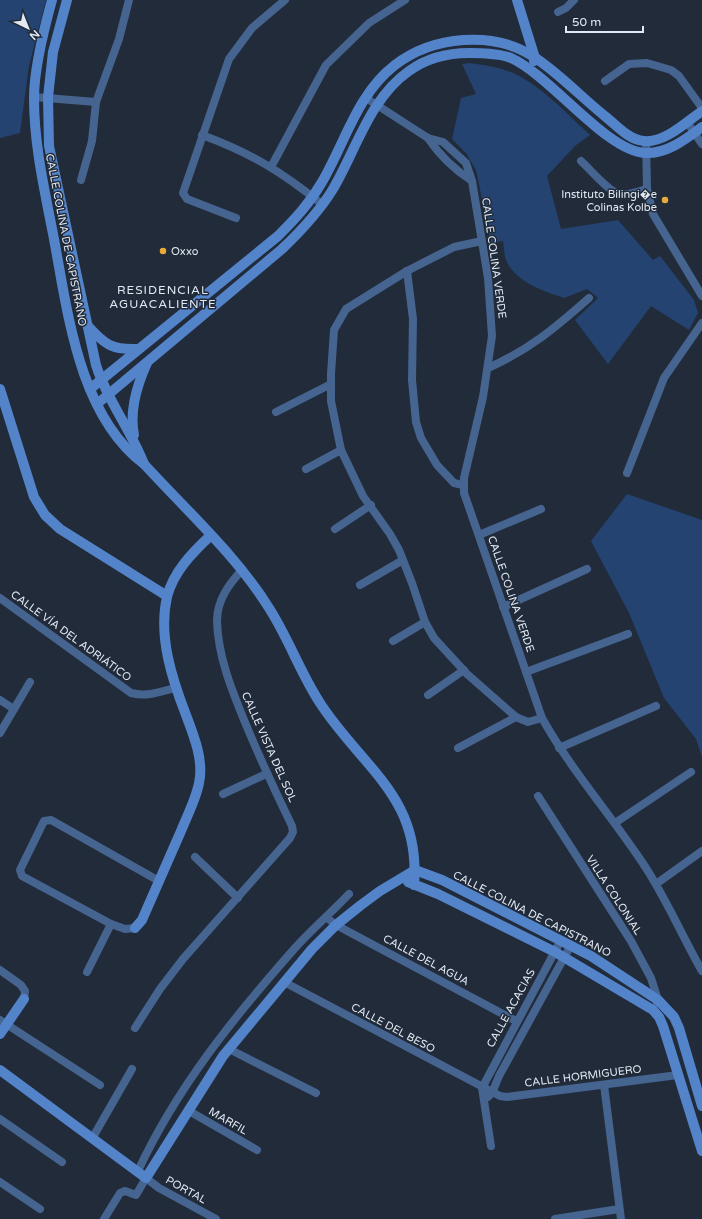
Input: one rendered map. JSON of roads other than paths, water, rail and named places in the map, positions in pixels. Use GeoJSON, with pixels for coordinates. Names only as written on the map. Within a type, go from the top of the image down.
{"type":"FeatureCollection","features":[{"type":"Feature","properties":{"kind":"main road","name":"CALLE COLINA DE CAPISTRANO"},"geometry":{"type":"LineString","coordinates":[[52,0],[42,39],[34,97],[36,148],[71,330],[90,390],[97,404],[128,452],[144,464],[242,570],[269,608],[308,686],[325,711],[393,794],[405,817],[412,839],[415,870],[414,885],[438,894],[555,952],[653,1010],[659,1017],[663,1026],[702,1151]]}},
{"type":"Feature","properties":{"kind":"main road","name":"CALLE COLINA DE CAPISTRANO"},"geometry":{"type":"LineString","coordinates":[[67,0],[55,41],[48,97],[49,146],[101,380],[136,444],[144,464]]}},
{"type":"Feature","properties":{"kind":"main road"},"geometry":{"type":"LineString","coordinates":[[517,0],[535,58],[532,70]]}},
{"type":"Feature","properties":{"kind":"main road"},"geometry":{"type":"LineString","coordinates":[[90,390],[138,349],[278,236],[295,219],[312,197],[376,82],[394,65],[418,50],[445,41],[472,39],[505,44],[525,51],[630,136],[638,140],[646,141],[666,135],[702,111]]}},
{"type":"Feature","properties":{"kind":"main road"},"geometry":{"type":"LineString","coordinates":[[97,404],[305,228],[333,189],[366,125],[394,83],[422,62],[439,56],[463,53],[502,55],[532,70],[617,142],[636,152],[656,152],[672,146],[698,130]]}},
{"type":"Feature","properties":{"kind":"main road"},"geometry":{"type":"LineString","coordinates":[[88,326],[102,341],[112,347],[138,349]]}},
{"type":"Feature","properties":{"kind":"main road"},"geometry":{"type":"LineString","coordinates":[[136,444],[132,424],[134,404],[137,390],[148,361]]}},
{"type":"Feature","properties":{"kind":"main road"},"geometry":{"type":"LineString","coordinates":[[0,389],[34,497],[45,515],[60,529],[167,596]]}},
{"type":"Feature","properties":{"kind":"main road"},"geometry":{"type":"LineString","coordinates":[[135,928],[142,920],[200,783],[200,762],[190,727],[175,688],[165,641],[164,620],[167,596],[177,574],[190,555],[210,536]]}},
{"type":"Feature","properties":{"kind":"main road","name":"CALLE COLINA DE CAPISTRANO"},"geometry":{"type":"LineString","coordinates":[[415,870],[442,880],[592,956],[658,1000],[674,1017],[702,1106]]}},
{"type":"Feature","properties":{"kind":"main road"},"geometry":{"type":"LineString","coordinates":[[0,1070],[142,1174],[189,1111],[207,1080],[229,1049],[312,949],[336,925],[380,891],[415,870]]}},
{"type":"Feature","properties":{"kind":"main road"},"geometry":{"type":"LineString","coordinates":[[400,879],[414,885]]}},
{"type":"Feature","properties":{"kind":"main road"},"geometry":{"type":"LineString","coordinates":[[0,1034],[3,1022],[24,999]]}},
{"type":"Feature","properties":{"kind":"street"},"geometry":{"type":"LineString","coordinates":[[81,180],[92,141],[96,102],[119,38],[130,0]]}},
{"type":"Feature","properties":{"kind":"street"},"geometry":{"type":"LineString","coordinates":[[236,218],[187,199],[183,193],[228,59],[252,28],[285,0]]}},
{"type":"Feature","properties":{"kind":"street"},"geometry":{"type":"LineString","coordinates":[[272,167],[326,65],[369,23],[406,0]]}},
{"type":"Feature","properties":{"kind":"street"},"geometry":{"type":"LineString","coordinates":[[558,12],[566,8],[574,0]]}},
{"type":"Feature","properties":{"kind":"street"},"geometry":{"type":"LineString","coordinates":[[605,81],[629,64],[647,63],[671,70],[679,76],[702,108]]}},
{"type":"Feature","properties":{"kind":"street"},"geometry":{"type":"LineString","coordinates":[[34,97],[96,102]]}},
{"type":"Feature","properties":{"kind":"street","name":"CALLE COLINA VERDE"},"geometry":{"type":"LineString","coordinates":[[366,98],[428,138],[443,142],[466,163],[472,181],[482,241],[491,311],[492,336],[488,368],[464,485],[503,607],[542,718],[559,748],[615,823],[656,884],[702,971]]}},
{"type":"Feature","properties":{"kind":"street"},"geometry":{"type":"LineString","coordinates":[[687,122],[698,130],[702,144]]}},
{"type":"Feature","properties":{"kind":"street"},"geometry":{"type":"LineString","coordinates":[[202,135],[238,149],[272,167],[322,205]]}},
{"type":"Feature","properties":{"kind":"street","name":"CALLE COLINA VERDE"},"geometry":{"type":"LineString","coordinates":[[428,138],[436,150],[460,173],[472,181]]}},
{"type":"Feature","properties":{"kind":"street"},"geometry":{"type":"LineString","coordinates":[[646,141],[647,189],[651,208],[659,225],[702,296]]}},
{"type":"Feature","properties":{"kind":"street"},"geometry":{"type":"LineString","coordinates":[[581,161],[612,190],[619,194],[628,194],[647,189]]}},
{"type":"Feature","properties":{"kind":"street"},"geometry":{"type":"LineString","coordinates":[[482,241],[454,247],[407,271],[346,309],[334,330],[331,401],[341,450],[363,496],[390,534],[403,560],[424,622],[434,638],[464,670],[516,717],[528,722],[542,718]]}},
{"type":"Feature","properties":{"kind":"street"},"geometry":{"type":"LineString","coordinates":[[407,271],[413,319],[412,380],[416,422],[421,438],[437,465],[454,483],[464,485]]}},
{"type":"Feature","properties":{"kind":"street"},"geometry":{"type":"LineString","coordinates":[[488,368],[506,360],[545,336],[589,298]]}},
{"type":"Feature","properties":{"kind":"street"},"geometry":{"type":"LineString","coordinates":[[627,473],[664,378],[702,323]]}},
{"type":"Feature","properties":{"kind":"street"},"geometry":{"type":"LineString","coordinates":[[276,412],[331,384]]}},
{"type":"Feature","properties":{"kind":"street"},"geometry":{"type":"LineString","coordinates":[[306,469],[341,450]]}},
{"type":"Feature","properties":{"kind":"street"},"geometry":{"type":"LineString","coordinates":[[336,529],[370,505]]}},
{"type":"Feature","properties":{"kind":"street"},"geometry":{"type":"LineString","coordinates":[[479,535],[541,509]]}},
{"type":"Feature","properties":{"kind":"street"},"geometry":{"type":"LineString","coordinates":[[360,585],[403,560]]}},
{"type":"Feature","properties":{"kind":"street"},"geometry":{"type":"LineString","coordinates":[[503,607],[588,569]]}},
{"type":"Feature","properties":{"kind":"street","name":"CALLE VISTA DEL SOL"},"geometry":{"type":"LineString","coordinates":[[135,1028],[160,989],[179,964],[290,838],[293,832],[292,826],[266,774],[222,664],[217,620],[220,605],[227,586],[242,570]]}},
{"type":"Feature","properties":{"kind":"street","name":"CALLE VÍA DEL ADRIÁTICO"},"geometry":{"type":"LineString","coordinates":[[0,598],[131,693],[152,695],[175,688]]}},
{"type":"Feature","properties":{"kind":"street"},"geometry":{"type":"LineString","coordinates":[[393,641],[424,622]]}},
{"type":"Feature","properties":{"kind":"street"},"geometry":{"type":"LineString","coordinates":[[526,672],[628,634]]}},
{"type":"Feature","properties":{"kind":"street"},"geometry":{"type":"LineString","coordinates":[[428,696],[464,670]]}},
{"type":"Feature","properties":{"kind":"street"},"geometry":{"type":"LineString","coordinates":[[0,733],[30,682]]}},
{"type":"Feature","properties":{"kind":"street"},"geometry":{"type":"LineString","coordinates":[[0,700],[14,709]]}},
{"type":"Feature","properties":{"kind":"street"},"geometry":{"type":"LineString","coordinates":[[559,748],[656,706]]}},
{"type":"Feature","properties":{"kind":"street"},"geometry":{"type":"LineString","coordinates":[[458,748],[516,717]]}},
{"type":"Feature","properties":{"kind":"street"},"geometry":{"type":"LineString","coordinates":[[615,823],[691,772]]}},
{"type":"Feature","properties":{"kind":"street"},"geometry":{"type":"LineString","coordinates":[[223,794],[266,774]]}},
{"type":"Feature","properties":{"kind":"street","name":"VILLA COLONIAL"},"geometry":{"type":"LineString","coordinates":[[538,796],[631,941],[651,978],[658,1000]]}},
{"type":"Feature","properties":{"kind":"street"},"geometry":{"type":"LineString","coordinates":[[135,928],[125,929],[111,924],[22,876],[20,870],[44,821],[51,820],[159,881]]}},
{"type":"Feature","properties":{"kind":"street"},"geometry":{"type":"LineString","coordinates":[[656,884],[702,851]]}},
{"type":"Feature","properties":{"kind":"street"},"geometry":{"type":"LineString","coordinates":[[195,857],[238,898]]}},
{"type":"Feature","properties":{"kind":"street"},"geometry":{"type":"LineString","coordinates":[[104,1219],[120,1193],[125,1191],[136,1195],[151,1144],[215,1042],[296,947],[349,894]]}},
{"type":"Feature","properties":{"kind":"street","name":"CALLE DEL AGUA"},"geometry":{"type":"LineString","coordinates":[[326,917],[336,925],[516,1021]]}},
{"type":"Feature","properties":{"kind":"street"},"geometry":{"type":"LineString","coordinates":[[87,972],[111,924]]}},
{"type":"Feature","properties":{"kind":"street","name":"CALLE ACACIAS"},"geometry":{"type":"LineString","coordinates":[[482,1088],[516,1021],[561,940]]}},
{"type":"Feature","properties":{"kind":"street","name":"CALLE ACACIAS"},"geometry":{"type":"LineString","coordinates":[[492,1093],[499,1076],[571,945]]}},
{"type":"Feature","properties":{"kind":"street"},"geometry":{"type":"LineString","coordinates":[[0,970],[21,985],[25,991],[24,999]]}},
{"type":"Feature","properties":{"kind":"street","name":"CALLE DEL BESO"},"geometry":{"type":"LineString","coordinates":[[284,982],[492,1093]]}},
{"type":"Feature","properties":{"kind":"street"},"geometry":{"type":"LineString","coordinates":[[653,1010],[658,1000]]}},
{"type":"Feature","properties":{"kind":"street"},"geometry":{"type":"LineString","coordinates":[[3,1022],[100,1085]]}},
{"type":"Feature","properties":{"kind":"street"},"geometry":{"type":"LineString","coordinates":[[229,1049],[316,1093]]}},
{"type":"Feature","properties":{"kind":"street"},"geometry":{"type":"LineString","coordinates":[[92,1137],[132,1069]]}},
{"type":"Feature","properties":{"kind":"street","name":"CALLE HORMIGUERO"},"geometry":{"type":"LineString","coordinates":[[492,1093],[505,1097],[678,1075]]}},
{"type":"Feature","properties":{"kind":"street"},"geometry":{"type":"LineString","coordinates":[[604,1085],[621,1219]]}},
{"type":"Feature","properties":{"kind":"street"},"geometry":{"type":"LineString","coordinates":[[482,1088],[491,1146]]}},
{"type":"Feature","properties":{"kind":"street"},"geometry":{"type":"LineString","coordinates":[[483,1102],[492,1093]]}},
{"type":"Feature","properties":{"kind":"street","name":"MARFIL"},"geometry":{"type":"LineString","coordinates":[[189,1111],[257,1150]]}},
{"type":"Feature","properties":{"kind":"street"},"geometry":{"type":"LineString","coordinates":[[0,1119],[62,1162]]}},
{"type":"Feature","properties":{"kind":"street","name":"PORTAL"},"geometry":{"type":"LineString","coordinates":[[142,1174],[159,1188],[216,1219]]}},
{"type":"Feature","properties":{"kind":"street"},"geometry":{"type":"LineString","coordinates":[[0,1182],[40,1209]]}},
{"type":"Feature","properties":{"kind":"street"},"geometry":{"type":"LineString","coordinates":[[555,1219],[619,1209]]}},
{"type":"Feature","properties":{"kind":"place","name":"Instituto Bilingi�e Colinas Kolbe"},"geometry":{"type":"Point","coordinates":[665,200]}},
{"type":"Feature","properties":{"kind":"place","name":"Oxxo"},"geometry":{"type":"Point","coordinates":[163,251]}},
{"type":"Feature","properties":{"kind":"district","name":"RESIDENCIAL AGUACALIENTE"},"geometry":{"type":"Point","coordinates":[163,297]}}]}
